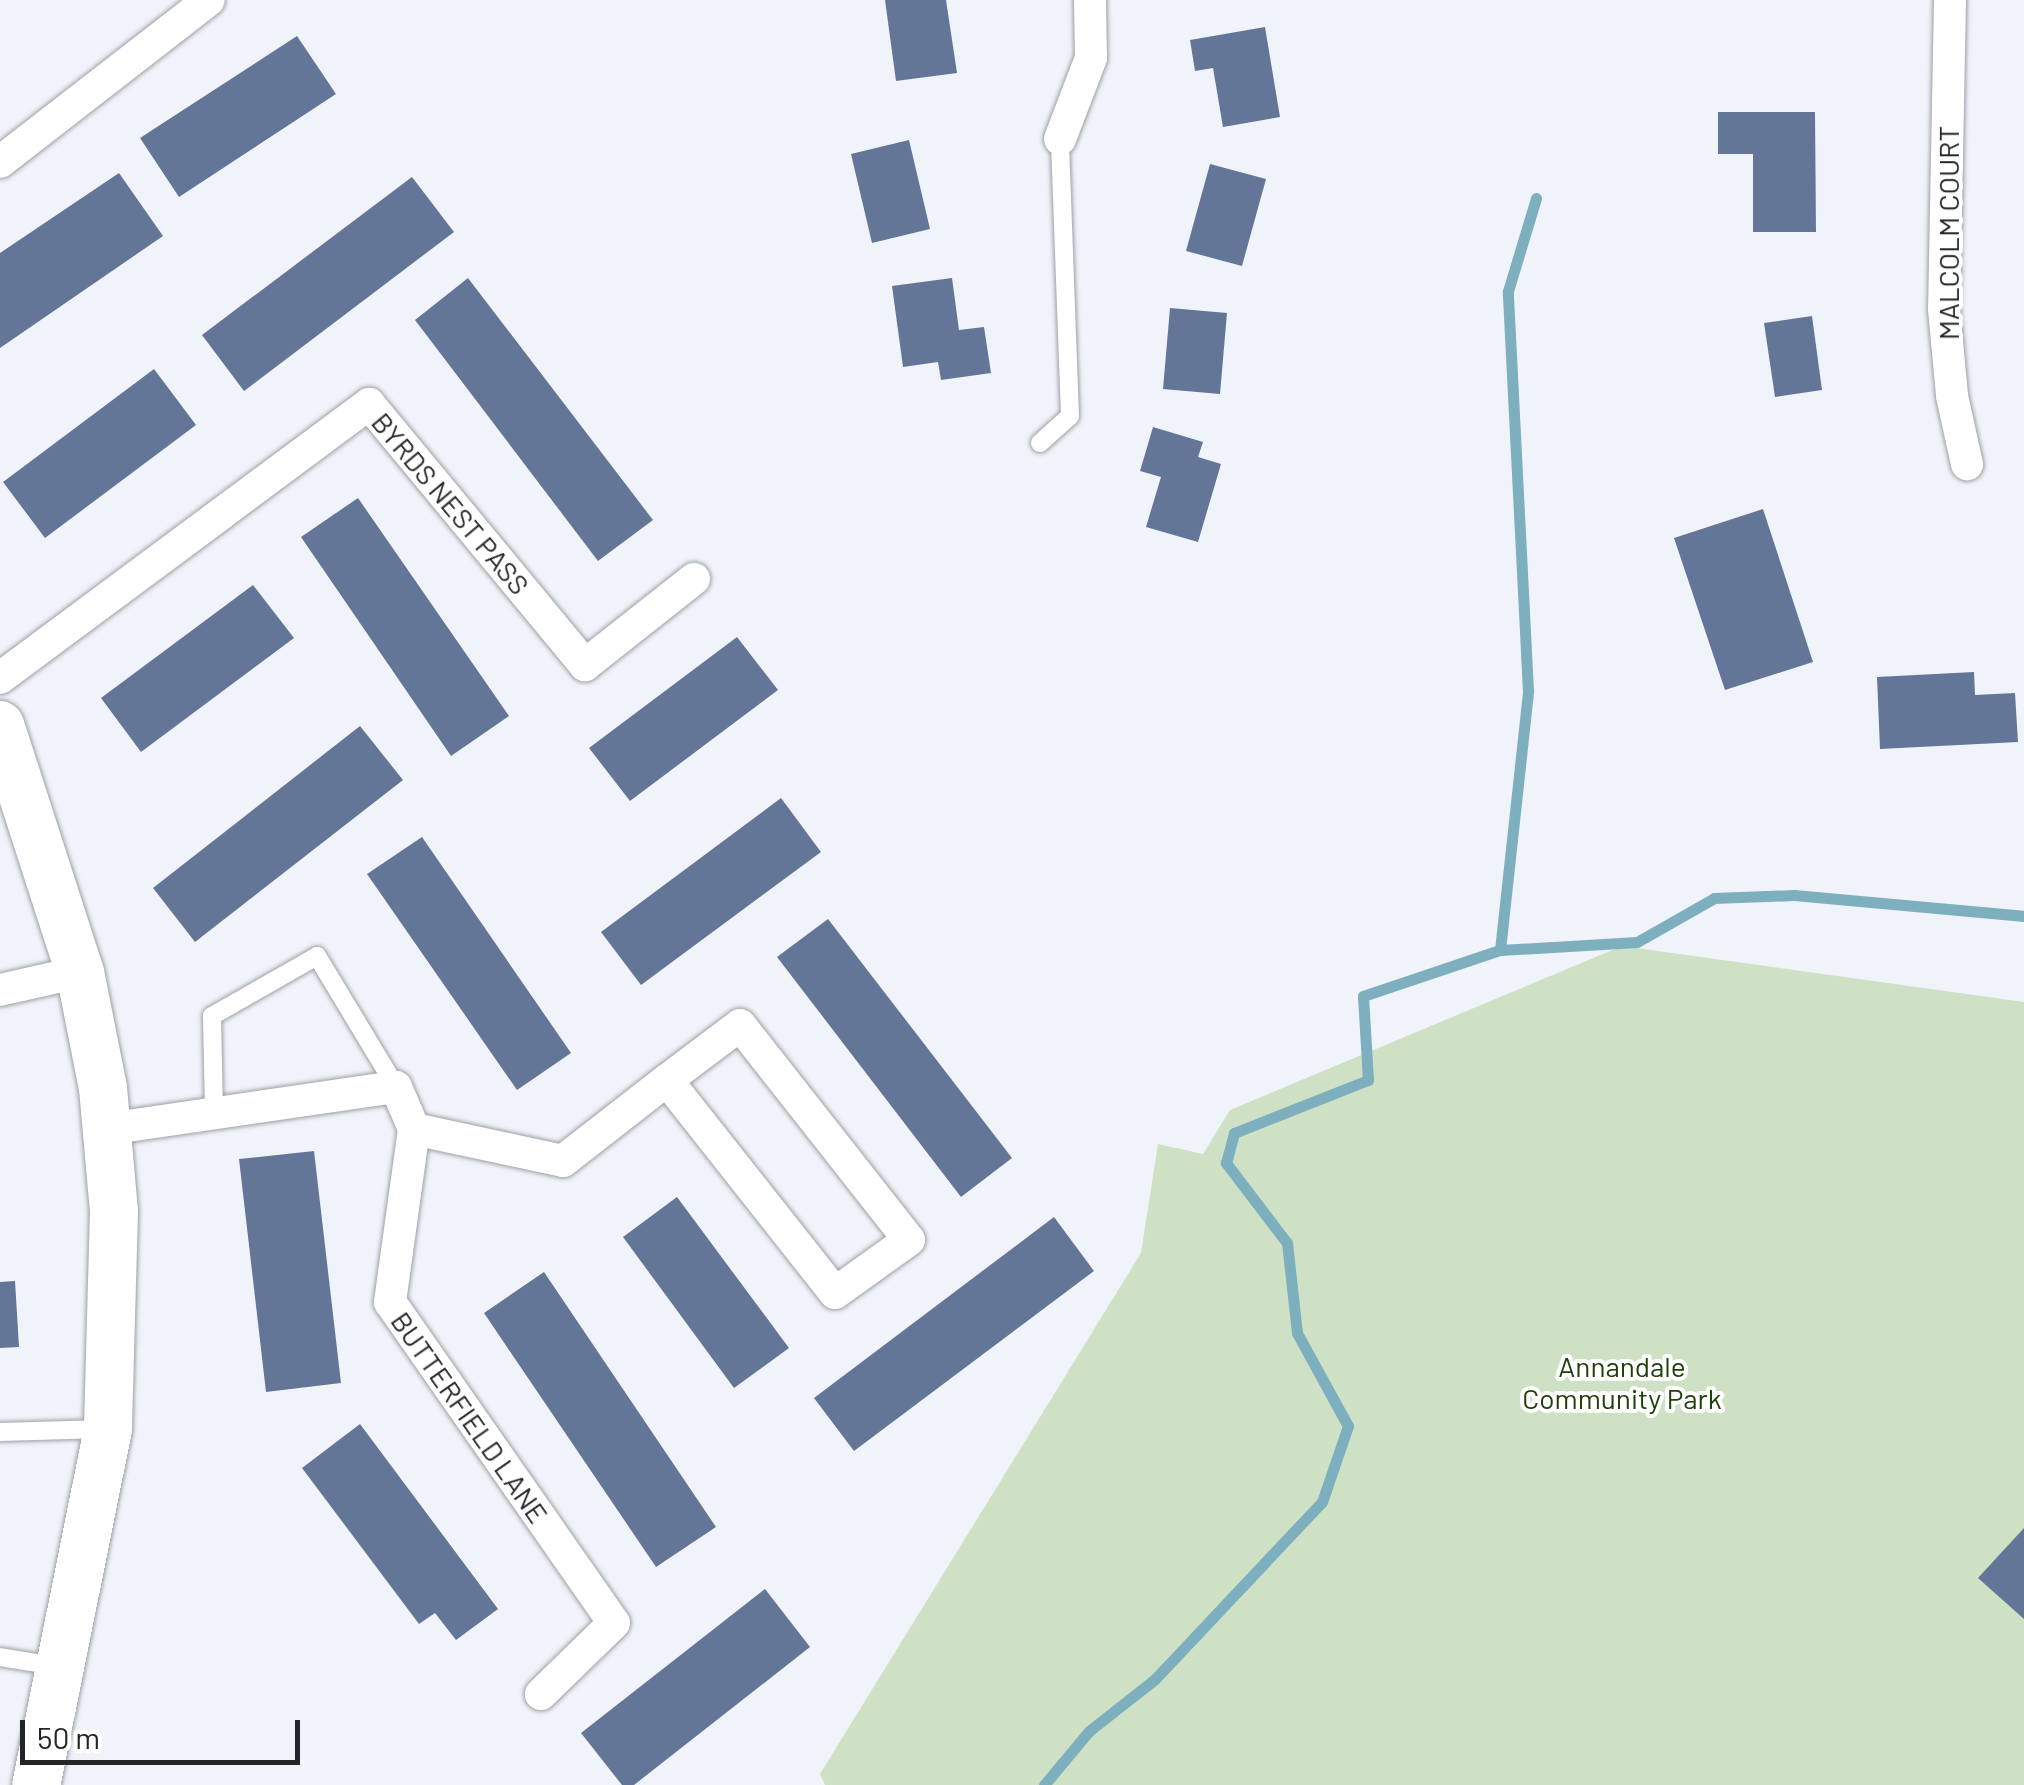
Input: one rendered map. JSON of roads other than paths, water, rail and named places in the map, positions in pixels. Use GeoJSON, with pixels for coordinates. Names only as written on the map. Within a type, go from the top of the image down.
{"type":"FeatureCollection","features":[{"type":"Feature","properties":{"kind":"street"},"geometry":{"type":"LineString","coordinates":[[0,162],[210,0]]}},
{"type":"Feature","properties":{"kind":"street"},"geometry":{"type":"LineString","coordinates":[[1060,139],[1091,58],[1090,0]]}},
{"type":"Feature","properties":{"kind":"street","name":"MALCOLM COURT"},"geometry":{"type":"LineString","coordinates":[[1950,0],[1944,309],[1952,396],[1967,464]]}},
{"type":"Feature","properties":{"kind":"street","name":"BYRDS NEST PASS"},"geometry":{"type":"LineString","coordinates":[[0,678],[369,404],[586,665],[694,579]]}},
{"type":"Feature","properties":{"kind":"street"},"geometry":{"type":"LineString","coordinates":[[0,725],[80,972],[107,1128],[116,1320],[108,1429],[36,1785]]}},
{"type":"Feature","properties":{"kind":"street"},"geometry":{"type":"LineString","coordinates":[[0,990],[80,972]]}},
{"type":"Feature","properties":{"kind":"street"},"geometry":{"type":"LineString","coordinates":[[107,1128],[396,1087],[414,1129],[563,1161],[667,1080],[740,1024],[909,1240],[835,1293],[667,1080]]}},
{"type":"Feature","properties":{"kind":"street","name":"BUTTERFIELD LANE"},"geometry":{"type":"LineString","coordinates":[[414,1129],[390,1302],[614,1623],[541,1694]]}},
{"type":"Feature","properties":{"kind":"lane"},"geometry":{"type":"LineString","coordinates":[[1040,443],[1070,416],[1060,139]]}},
{"type":"Feature","properties":{"kind":"lane"},"geometry":{"type":"LineString","coordinates":[[214,1112],[212,1016],[317,956],[396,1087]]}},
{"type":"Feature","properties":{"kind":"lane"},"geometry":{"type":"LineString","coordinates":[[0,1432],[108,1429]]}},
{"type":"Feature","properties":{"kind":"lane"},"geometry":{"type":"LineString","coordinates":[[0,1657],[61,1667]]}},
{"type":"Feature","properties":{"kind":"waterway"},"geometry":{"type":"LineString","coordinates":[[1044,1785],[1089,1731],[1155,1679],[1322,1502],[1348,1426],[1297,1333],[1287,1243],[1226,1163],[1234,1133],[1368,1080],[1363,996],[1500,950],[1528,691],[1508,291],[1536,198]]}},
{"type":"Feature","properties":{"kind":"waterway"},"geometry":{"type":"LineString","coordinates":[[1500,950],[1637,942],[1714,898],[1794,895],[2024,916]]}},
{"type":"Feature","properties":{"kind":"park label","name":"Annandale Community Park"},"geometry":{"type":"Point","coordinates":[1622,1382]}}]}
